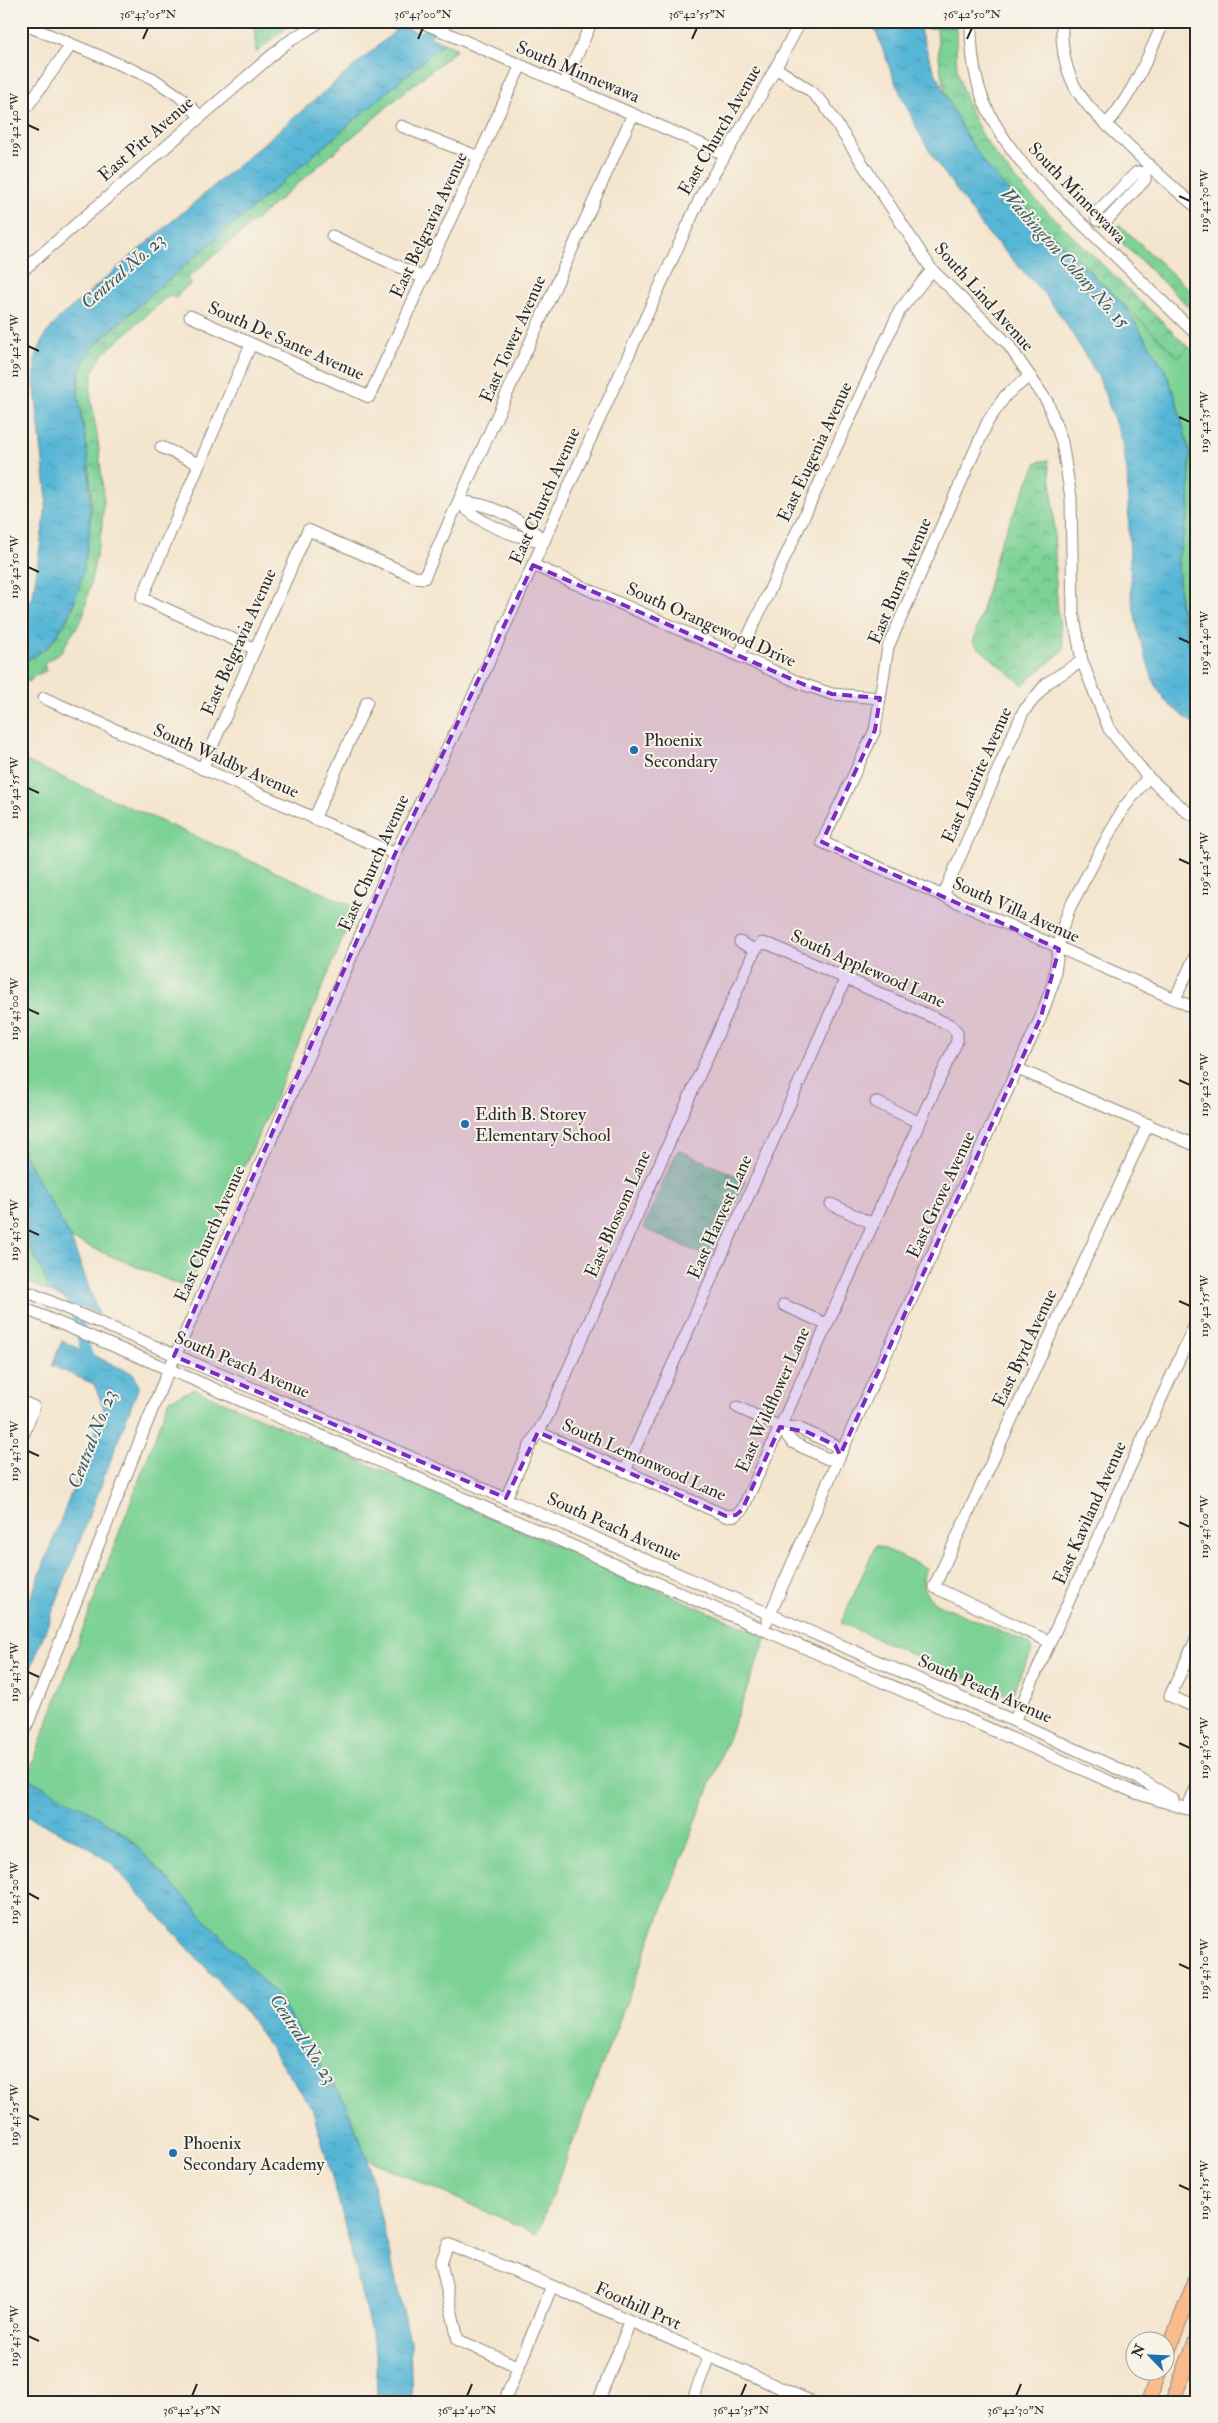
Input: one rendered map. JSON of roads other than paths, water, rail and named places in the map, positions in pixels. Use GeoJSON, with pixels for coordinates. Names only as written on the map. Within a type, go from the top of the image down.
{"type":"FeatureCollection","features":[{"type":"Feature","properties":{"kind":"main road"},"geometry":{"type":"LineString","coordinates":[[1176,2332],[1197,2276]]}},
{"type":"Feature","properties":{"kind":"main road"},"geometry":{"type":"LineString","coordinates":[[1172,2402],[1197,2338]]}},
{"type":"Feature","properties":{"kind":"main road"},"geometry":{"type":"LineString","coordinates":[[1148,2402],[1156,2380]]}},
{"type":"Feature","properties":{"kind":"street","name":"East Pitt Avenue"},"geometry":{"type":"LineString","coordinates":[[21,272],[296,35],[321,21]]}},
{"type":"Feature","properties":{"kind":"street","name":"South Minnewawa"},"geometry":{"type":"LineString","coordinates":[[419,21],[520,67],[724,154]]}},
{"type":"Feature","properties":{"kind":"street"},"geometry":{"type":"LineString","coordinates":[[564,85],[592,21]]}},
{"type":"Feature","properties":{"kind":"street","name":"East Church Avenue"},"geometry":{"type":"LineString","coordinates":[[21,1740],[174,1356],[330,1007],[395,854],[472,698],[679,242],[724,154],[776,68],[801,21]]}},
{"type":"Feature","properties":{"kind":"street","name":"South Minnewawa"},"geometry":{"type":"LineString","coordinates":[[970,21],[973,67],[979,93],[992,122],[1008,147],[1031,174],[1087,230],[1197,335]]}},
{"type":"Feature","properties":{"kind":"street"},"geometry":{"type":"LineString","coordinates":[[1062,21],[1064,54],[1074,85],[1087,103],[1148,170],[1197,207]]}},
{"type":"Feature","properties":{"kind":"street"},"geometry":{"type":"LineString","coordinates":[[1107,124],[1119,110],[1139,76],[1164,21]]}},
{"type":"Feature","properties":{"kind":"street"},"geometry":{"type":"LineString","coordinates":[[21,23],[167,86],[200,116]]}},
{"type":"Feature","properties":{"kind":"street"},"geometry":{"type":"LineString","coordinates":[[21,111],[30,104],[71,45]]}},
{"type":"Feature","properties":{"kind":"street","name":"East Belgravia Avenue"},"geometry":{"type":"LineString","coordinates":[[369,397],[520,67]]}},
{"type":"Feature","properties":{"kind":"street","name":"South Lind Avenue"},"geometry":{"type":"LineString","coordinates":[[776,68],[809,90],[823,103],[932,270],[1008,344],[1048,403],[1062,442],[1071,498],[1073,612],[1082,661],[1109,729],[1148,777],[1187,812],[1197,817]]}},
{"type":"Feature","properties":{"kind":"street","name":"East Tower Avenue"},"geometry":{"type":"LineString","coordinates":[[308,530],[415,577],[424,578],[633,114]]}},
{"type":"Feature","properties":{"kind":"street"},"geometry":{"type":"LineString","coordinates":[[401,126],[479,157]]}},
{"type":"Feature","properties":{"kind":"street"},"geometry":{"type":"LineString","coordinates":[[1087,230],[1097,220],[1097,212],[1137,172],[1148,170]]}},
{"type":"Feature","properties":{"kind":"street"},"geometry":{"type":"LineString","coordinates":[[332,236],[424,278]]}},
{"type":"Feature","properties":{"kind":"street","name":"East Eugenia Avenue"},"geometry":{"type":"LineString","coordinates":[[740,656],[900,310],[932,270]]}},
{"type":"Feature","properties":{"kind":"street","name":"South De Sante Avenue"},"geometry":{"type":"LineString","coordinates":[[190,316],[369,397]]}},
{"type":"Feature","properties":{"kind":"street"},"geometry":{"type":"LineString","coordinates":[[251,344],[142,598],[255,649]]}},
{"type":"Feature","properties":{"kind":"street","name":"East Burns Avenue"},"geometry":{"type":"LineString","coordinates":[[822,842],[875,730],[888,648],[988,421],[1006,395],[1030,376]]}},
{"type":"Feature","properties":{"kind":"street"},"geometry":{"type":"LineString","coordinates":[[161,447],[199,464]]}},
{"type":"Feature","properties":{"kind":"street"},"geometry":{"type":"LineString","coordinates":[[459,502],[470,514],[525,539],[544,541]]}},
{"type":"Feature","properties":{"kind":"street","name":"East Belgravia Avenue"},"geometry":{"type":"LineString","coordinates":[[202,769],[308,530]]}},
{"type":"Feature","properties":{"kind":"street","name":"South Orangewood Drive"},"geometry":{"type":"LineString","coordinates":[[533,565],[814,688],[832,694],[880,698]]}},
{"type":"Feature","properties":{"kind":"street","name":"East Laurite Avenue"},"geometry":{"type":"LineString","coordinates":[[942,896],[1023,712],[1047,682],[1082,661]]}},
{"type":"Feature","properties":{"kind":"street","name":"South Waldby Avenue"},"geometry":{"type":"LineString","coordinates":[[44,698],[395,854]]}},
{"type":"Feature","properties":{"kind":"street"},"geometry":{"type":"LineString","coordinates":[[314,819],[367,702]]}},
{"type":"Feature","properties":{"kind":"street","name":"East Grove Avenue"},"geometry":{"type":"LineString","coordinates":[[763,1630],[840,1455],[1041,1017],[1052,982],[1062,929],[1070,907],[1122,810],[1148,777]]}},
{"type":"Feature","properties":{"kind":"street","name":"South Villa Avenue"},"geometry":{"type":"LineString","coordinates":[[822,842],[1059,949],[1197,1008]]}},
{"type":"Feature","properties":{"kind":"street","name":"South Applewood Lane"},"geometry":{"type":"LineString","coordinates":[[740,942],[758,947],[771,945],[950,1025],[957,1032]]}},
{"type":"Feature","properties":{"kind":"street","name":"East Blossom Lane"},"geometry":{"type":"LineString","coordinates":[[506,1498],[538,1432],[758,947]]}},
{"type":"Feature","properties":{"kind":"street"},"geometry":{"type":"LineString","coordinates":[[1175,999],[1197,952]]}},
{"type":"Feature","properties":{"kind":"street","name":"East Harvest Lane"},"geometry":{"type":"LineString","coordinates":[[625,1471],[846,978]]}},
{"type":"Feature","properties":{"kind":"street","name":"East Wildflower Lane"},"geometry":{"type":"LineString","coordinates":[[736,1515],[742,1510],[920,1123],[957,1041],[957,1032]]}},
{"type":"Feature","properties":{"kind":"street"},"geometry":{"type":"LineString","coordinates":[[1018,1069],[1197,1146]]}},
{"type":"Feature","properties":{"kind":"street"},"geometry":{"type":"LineString","coordinates":[[876,1102],[920,1123]]}},
{"type":"Feature","properties":{"kind":"street","name":"East Byrd Avenue"},"geometry":{"type":"LineString","coordinates":[[1050,1642],[934,1587],[1148,1124]]}},
{"type":"Feature","properties":{"kind":"street"},"geometry":{"type":"LineString","coordinates":[[831,1204],[873,1224]]}},
{"type":"Feature","properties":{"kind":"street","name":"South Peach Avenue"},"geometry":{"type":"LineString","coordinates":[[21,1289],[1014,1720],[1138,1778],[1192,1810]]}},
{"type":"Feature","properties":{"kind":"street","name":"East Wildflower Lane"},"geometry":{"type":"LineString","coordinates":[[784,1305],[826,1324]]}},
{"type":"Feature","properties":{"kind":"street","name":"South Peach Avenue"},"geometry":{"type":"LineString","coordinates":[[21,1307],[169,1369],[1136,1793],[1192,1810]]}},
{"type":"Feature","properties":{"kind":"street","name":"East Kaviland Avenue"},"geometry":{"type":"LineString","coordinates":[[1014,1720],[1197,1320]]}},
{"type":"Feature","properties":{"kind":"street"},"geometry":{"type":"LineString","coordinates":[[21,1401],[34,1407],[21,1440]]}},
{"type":"Feature","properties":{"kind":"street"},"geometry":{"type":"LineString","coordinates":[[737,1407],[780,1427],[798,1428],[818,1437],[835,1445],[840,1455],[828,1458],[811,1451],[792,1442],[780,1427]]}},
{"type":"Feature","properties":{"kind":"street","name":"South Lemonwood Lane"},"geometry":{"type":"LineString","coordinates":[[538,1432],[726,1516],[736,1515]]}},
{"type":"Feature","properties":{"kind":"street"},"geometry":{"type":"LineString","coordinates":[[324,1437],[354,1444],[432,1478],[444,1477],[447,1473]]}},
{"type":"Feature","properties":{"kind":"street"},"geometry":{"type":"LineString","coordinates":[[811,1451],[810,1442],[818,1437]]}},
{"type":"Feature","properties":{"kind":"street"},"geometry":{"type":"LineString","coordinates":[[1197,1636],[1170,1696],[1197,1708]]}},
{"type":"Feature","properties":{"kind":"street"},"geometry":{"type":"LineString","coordinates":[[1192,1810],[1197,1786]]}},
{"type":"Feature","properties":{"kind":"street","name":"Foothill Prvt"},"geometry":{"type":"LineString","coordinates":[[517,2366],[458,2340],[441,2263],[448,2244],[552,2286],[709,2356],[786,2396],[812,2402]]}},
{"type":"Feature","properties":{"kind":"street"},"geometry":{"type":"LineString","coordinates":[[504,2402],[517,2366],[552,2286]]}},
{"type":"Feature","properties":{"kind":"street"},"geometry":{"type":"LineString","coordinates":[[598,2402],[630,2322]]}},
{"type":"Feature","properties":{"kind":"street"},"geometry":{"type":"LineString","coordinates":[[692,2402],[709,2356]]}},
{"type":"Feature","properties":{"kind":"water","name":"Washington Colony No. 15"},"geometry":{"type":"Polygon","coordinates":[[[872,21],[917,21],[931,63],[947,98],[963,130],[985,164],[1018,202],[1124,305],[1165,370],[1175,396],[1190,453],[1189,510],[1178,559],[1180,605],[1188,643],[1197,668],[1197,727],[1166,702],[1152,677],[1139,636],[1131,594],[1127,471],[1121,439],[1099,378],[1065,322],[1046,296],[985,230],[935,160],[919,133],[893,77],[872,21]]]}},
{"type":"Feature","properties":{"kind":"water"},"geometry":{"type":"Polygon","coordinates":[[[397,24],[444,43],[115,326],[95,345],[83,361],[79,376],[78,395],[89,466],[90,519],[83,572],[65,621],[52,642],[42,651],[21,664],[21,613],[33,595],[47,499],[34,380],[35,359],[45,335],[60,317],[393,33],[397,24]]]}},
{"type":"Feature","properties":{"kind":"water"},"geometry":{"type":"Polygon","coordinates":[[[21,1145],[30,1166],[71,1239],[99,1315],[46,1290],[47,1282],[21,1228],[21,1145]]]}},
{"type":"Feature","properties":{"kind":"water"},"geometry":{"type":"Polygon","coordinates":[[[62,1341],[134,1374],[139,1386],[21,1694],[21,1623],[104,1408],[94,1384],[52,1366],[62,1341]]]}},
{"type":"Feature","properties":{"kind":"water"},"geometry":{"type":"Polygon","coordinates":[[[27,1778],[91,1812],[127,1836],[276,1995],[345,2102],[367,2159],[410,2340],[412,2402],[377,2402],[376,2353],[338,2198],[312,2108],[245,2011],[112,1864],[87,1846],[21,1813],[21,1793],[27,1778]]]}},
{"type":"Feature","properties":{"kind":"waterway","name":"Central No. 23"},"geometry":{"type":"LineString","coordinates":[[413,44],[441,21]]}},
{"type":"Feature","properties":{"kind":"waterway","name":"Central No. 23"},"geometry":{"type":"LineString","coordinates":[[70,1290],[87,1355],[94,1365]]}},
{"type":"Feature","properties":{"kind":"place","name":"Phoenix Secondary"},"geometry":{"type":"Point","coordinates":[634,750]}},
{"type":"Feature","properties":{"kind":"place","name":"Edith B. Storey Elementary School"},"geometry":{"type":"Point","coordinates":[465,1124]}},
{"type":"Feature","properties":{"kind":"place","name":"Phoenix Secondary Academy"},"geometry":{"type":"Point","coordinates":[173,2153]}}]}
